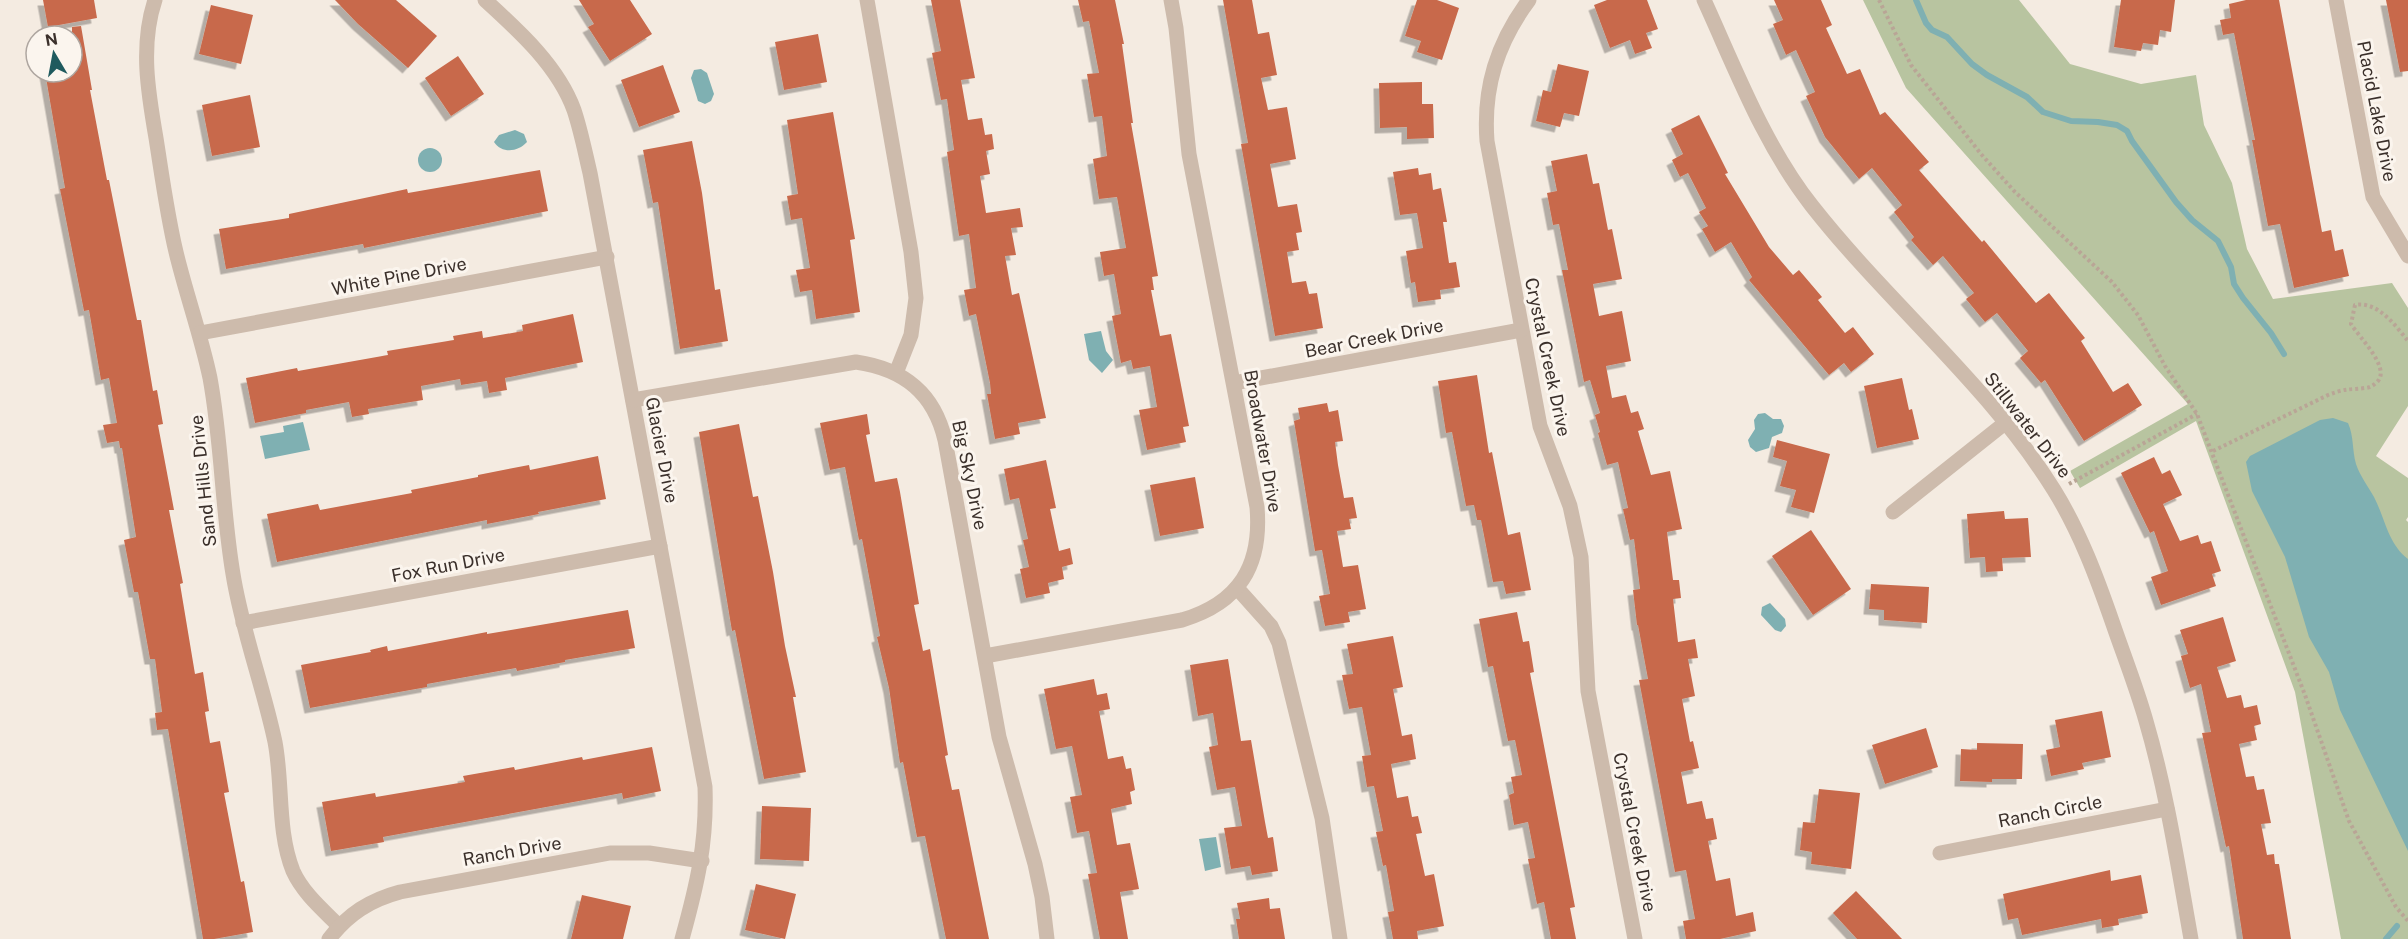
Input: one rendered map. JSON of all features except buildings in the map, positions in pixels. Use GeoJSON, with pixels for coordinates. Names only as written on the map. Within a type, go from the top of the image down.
{"type":"FeatureCollection","features":[{"type":"Feature","properties":{"kind":"street","name":"Sand Hills Drive"},"geometry":{"type":"LineString","coordinates":[[155,0],[148,25],[146,51],[150,101],[176,252],[200,333],[217,419],[229,548],[243,623],[275,741],[285,835],[294,871],[311,899],[339,926]]}},
{"type":"Feature","properties":{"kind":"street","name":"Glacier Drive"},"geometry":{"type":"LineString","coordinates":[[485,0],[532,46],[566,93],[585,148],[705,786],[702,861],[682,939]]}},
{"type":"Feature","properties":{"kind":"street"},"geometry":{"type":"LineString","coordinates":[[633,400],[837,363],[867,363],[896,373],[910,335],[916,298],[867,0]]}},
{"type":"Feature","properties":{"kind":"street","name":"Broadwater Drive"},"geometry":{"type":"LineString","coordinates":[[1171,0],[1189,154],[1234,383],[1258,527],[1255,556],[1237,588]]}},
{"type":"Feature","properties":{"kind":"street","name":"Crystal Creek Drive"},"geometry":{"type":"LineString","coordinates":[[1529,0],[1506,35],[1490,78],[1485,111],[1490,161],[1540,426],[1577,531],[1583,584],[1588,691],[1635,939]]}},
{"type":"Feature","properties":{"kind":"street","name":"Stillwater Drive"},"geometry":{"type":"LineString","coordinates":[[1704,0],[1769,138],[1797,186],[1829,227],[2005,423],[2028,452],[2070,517],[2095,574],[2146,722],[2167,809],[2191,939]]}},
{"type":"Feature","properties":{"kind":"street","name":"Placid Lake Drive"},"geometry":{"type":"LineString","coordinates":[[2336,0],[2373,197],[2408,256]]}},
{"type":"Feature","properties":{"kind":"street","name":"White Pine Drive"},"geometry":{"type":"LineString","coordinates":[[200,333],[607,257]]}},
{"type":"Feature","properties":{"kind":"street","name":"Bear Creek Drive"},"geometry":{"type":"LineString","coordinates":[[1234,383],[1521,330]]}},
{"type":"Feature","properties":{"kind":"street","name":"Big Sky Drive"},"geometry":{"type":"LineString","coordinates":[[896,373],[927,397],[941,424],[999,737],[1035,864],[1047,939]]}},
{"type":"Feature","properties":{"kind":"street"},"geometry":{"type":"LineString","coordinates":[[1893,512],[2005,423]]}},
{"type":"Feature","properties":{"kind":"street","name":"Fox Run Drive"},"geometry":{"type":"LineString","coordinates":[[243,623],[660,546]]}},
{"type":"Feature","properties":{"kind":"street"},"geometry":{"type":"LineString","coordinates":[[985,656],[1182,620],[1212,609],[1237,588],[1271,626],[1282,652],[1323,818],[1340,939]]}},
{"type":"Feature","properties":{"kind":"street","name":"Ranch Circle"},"geometry":{"type":"LineString","coordinates":[[1940,853],[2167,809]]}},
{"type":"Feature","properties":{"kind":"street","name":"Ranch Drive"},"geometry":{"type":"LineString","coordinates":[[339,926],[356,911],[383,896],[575,860],[629,852],[702,861]]}},
{"type":"Feature","properties":{"kind":"street"},"geometry":{"type":"LineString","coordinates":[[329,939],[339,926]]}},
{"type":"Feature","properties":{"kind":"path"},"geometry":{"type":"LineString","coordinates":[[1879,0],[1903,50],[1923,81],[2015,192],[2123,295],[2138,315],[2165,366],[2197,414],[2305,695],[2349,821],[2396,908],[2408,921]]}},
{"type":"Feature","properties":{"kind":"path"},"geometry":{"type":"LineString","coordinates":[[2213,451],[2311,402],[2345,388],[2368,388],[2376,383],[2381,376],[2381,367],[2352,324],[2355,305],[2361,304],[2386,315],[2408,341]]}},
{"type":"Feature","properties":{"kind":"path"},"geometry":{"type":"LineString","coordinates":[[2055,492],[2197,414]]}},
{"type":"Feature","properties":{"kind":"green space"},"geometry":{"type":"Polygon","coordinates":[[[1863,0],[2019,0],[2070,64],[2141,84],[2196,75],[2204,125],[2232,183],[2247,249],[2273,299],[2392,283],[2408,308],[2408,406],[2376,456],[2408,478],[2408,517],[2406,520],[2408,522],[2408,939],[2341,939],[2295,692],[2196,421],[2080,488],[2070,471],[2188,404],[1906,88],[1863,0]]]}},
{"type":"Feature","properties":{"kind":"water"},"geometry":{"type":"Polygon","coordinates":[[[701,69],[707,73],[714,94],[711,101],[705,104],[698,101],[691,78],[694,70],[701,69]]]}},
{"type":"Feature","properties":{"kind":"water"},"geometry":{"type":"Polygon","coordinates":[[[515,130],[524,134],[527,142],[519,148],[506,150],[494,142],[499,135],[515,130]]]}},
{"type":"Feature","properties":{"kind":"water"},"geometry":{"type":"Polygon","coordinates":[[[430,148],[438,152],[442,160],[438,168],[430,172],[422,168],[418,160],[422,152],[430,148]]]}},
{"type":"Feature","properties":{"kind":"water"},"geometry":{"type":"Polygon","coordinates":[[[1101,331],[1106,351],[1113,360],[1102,373],[1089,360],[1084,334],[1101,331]]]}},
{"type":"Feature","properties":{"kind":"water"},"geometry":{"type":"Polygon","coordinates":[[[1765,413],[1773,419],[1781,419],[1784,426],[1782,433],[1772,437],[1769,448],[1756,452],[1750,447],[1748,440],[1755,429],[1754,420],[1758,414],[1765,413]]]}},
{"type":"Feature","properties":{"kind":"water"},"geometry":{"type":"Polygon","coordinates":[[[2333,418],[2348,423],[2358,468],[2374,497],[2391,538],[2408,559],[2408,851],[2340,710],[2329,672],[2309,637],[2285,557],[2252,491],[2246,462],[2250,456],[2320,420],[2333,418]]]}},
{"type":"Feature","properties":{"kind":"water"},"geometry":{"type":"Polygon","coordinates":[[[303,422],[310,450],[265,459],[260,436],[284,432],[283,426],[303,422]]]}},
{"type":"Feature","properties":{"kind":"water"},"geometry":{"type":"Polygon","coordinates":[[[1770,603],[1785,619],[1786,626],[1781,632],[1775,630],[1761,615],[1762,607],[1770,603]]]}},
{"type":"Feature","properties":{"kind":"water"},"geometry":{"type":"Polygon","coordinates":[[[1216,837],[1221,867],[1205,871],[1199,839],[1216,837]]]}},
{"type":"Feature","properties":{"kind":"waterway"},"geometry":{"type":"LineString","coordinates":[[1916,0],[1926,23],[1932,30],[1947,37],[1972,64],[2027,97],[2043,112],[2071,121],[2117,125],[2127,131],[2176,202],[2192,220],[2218,241],[2231,267],[2234,284],[2284,354]]}},
{"type":"Feature","properties":{"kind":"waterway"},"geometry":{"type":"LineString","coordinates":[[2386,939],[2397,926]]}}]}
